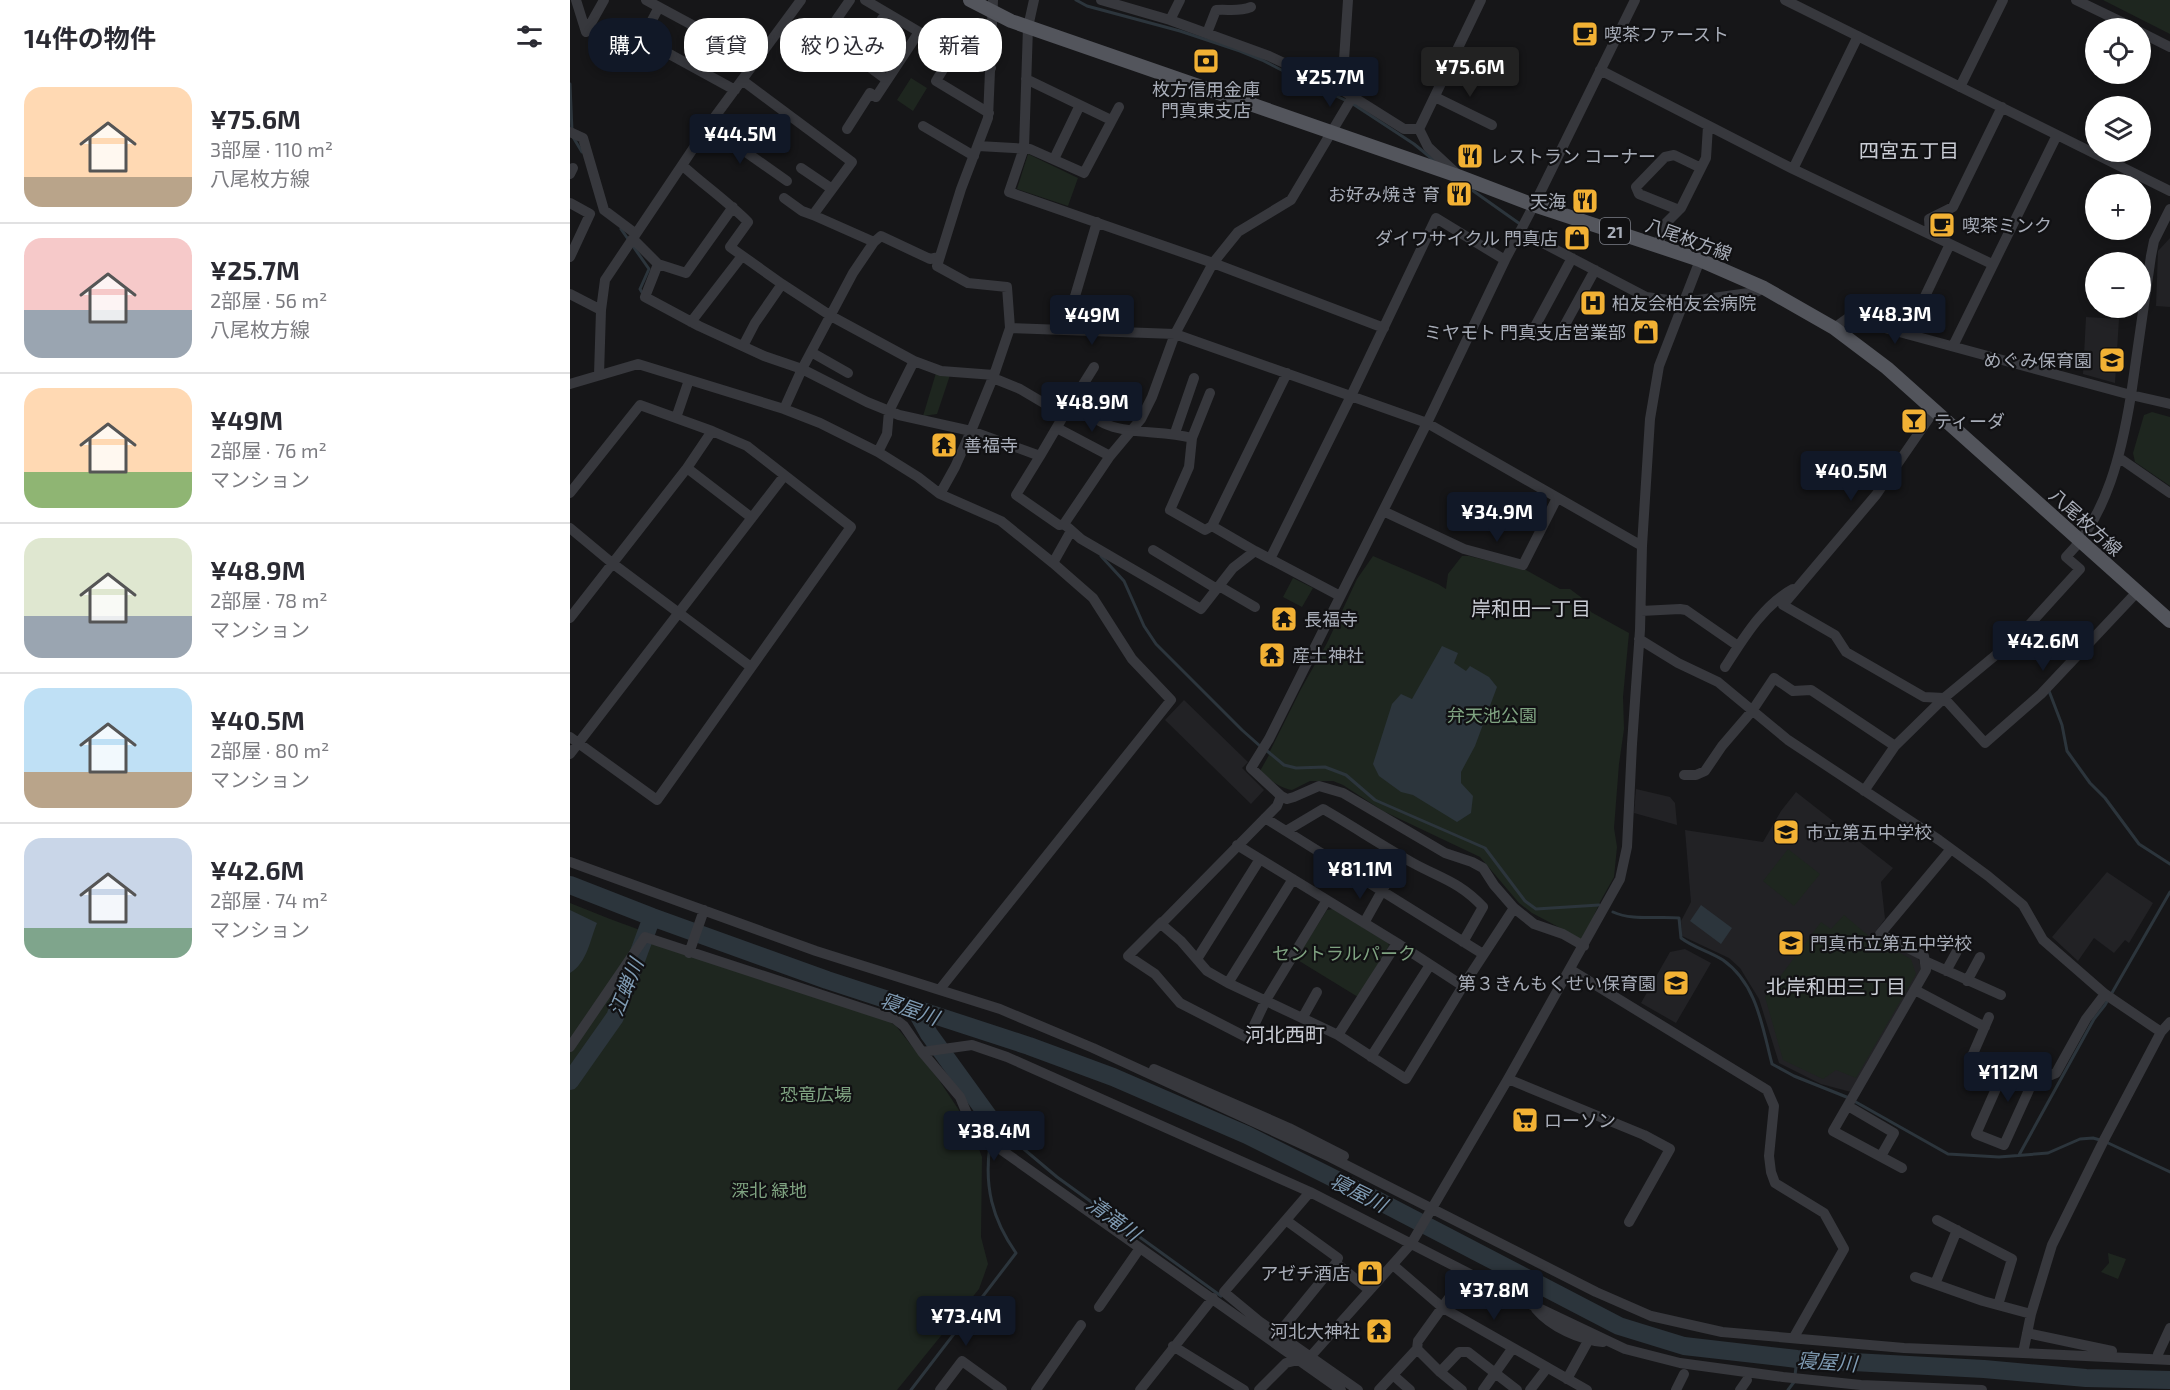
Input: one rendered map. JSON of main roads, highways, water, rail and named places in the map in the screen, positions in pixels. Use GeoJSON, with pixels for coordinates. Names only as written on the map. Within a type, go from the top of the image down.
{"type":"FeatureCollection","features":[{"type":"Feature","properties":{"kind":"main road","name":"八尾枚方線"},"geometry":{"type":"LineString","coordinates":[[970,0],[993,6],[1028,27],[1458,176],[1534,205],[1658,245],[1700,260],[1764,288],[1834,328],[1887,368],[2170,621]]}},
{"type":"Feature","properties":{"kind":"waterway"},"geometry":{"type":"LineString","coordinates":[[1076,0],[1087,6],[1180,31],[1240,51],[1347,101]]}},
{"type":"Feature","properties":{"kind":"waterway"},"geometry":{"type":"LineString","coordinates":[[570,84],[572,131]]}},
{"type":"Feature","properties":{"kind":"waterway"},"geometry":{"type":"LineString","coordinates":[[1353,104],[1414,144],[1436,162]]}},
{"type":"Feature","properties":{"kind":"waterway"},"geometry":{"type":"LineString","coordinates":[[573,137],[582,152]]}},
{"type":"Feature","properties":{"kind":"waterway"},"geometry":{"type":"LineString","coordinates":[[1462,183],[1520,224]]}},
{"type":"Feature","properties":{"kind":"waterway"},"geometry":{"type":"LineString","coordinates":[[621,229],[649,269],[640,289],[643,294]]}},
{"type":"Feature","properties":{"kind":"waterway"},"geometry":{"type":"LineString","coordinates":[[1101,556],[1124,581],[1144,626],[1156,644],[1260,746]]}},
{"type":"Feature","properties":{"kind":"waterway"},"geometry":{"type":"LineString","coordinates":[[2049,691],[2062,725],[2067,751],[2139,844],[2170,864]]}},
{"type":"Feature","properties":{"kind":"waterway"},"geometry":{"type":"LineString","coordinates":[[1266,750],[1284,765],[1296,768],[1325,767],[1346,775],[1375,800],[1485,848],[1525,901],[1536,909],[1599,905]]}},
{"type":"Feature","properties":{"kind":"waterway","name":"寝屋川"},"geometry":{"type":"LineString","coordinates":[[570,885],[827,980],[1029,1046],[1113,1077],[1247,1135],[1619,1326],[1684,1346],[1797,1359],[1984,1369],[2086,1378],[2170,1380]]}},
{"type":"Feature","properties":{"kind":"waterway"},"geometry":{"type":"LineString","coordinates":[[2019,1155],[2094,1019],[2105,1005],[2170,892]]}},
{"type":"Feature","properties":{"kind":"waterway"},"geometry":{"type":"LineString","coordinates":[[1613,912],[1636,917],[1679,918],[1681,938],[1723,960],[1744,981],[1761,1021],[1772,1064],[1794,1076],[1849,1098]]}},
{"type":"Feature","properties":{"kind":"waterway","name":"江蝉川"},"geometry":{"type":"LineString","coordinates":[[570,1081],[615,1017],[652,917]]}},
{"type":"Feature","properties":{"kind":"waterway","name":"清滝川"},"geometry":{"type":"LineString","coordinates":[[915,1009],[929,1034],[994,1124]]}},
{"type":"Feature","properties":{"kind":"waterway"},"geometry":{"type":"LineString","coordinates":[[1854,1101],[1948,1154],[1999,1157],[2048,1153],[2080,1139],[2100,1140]]}},
{"type":"Feature","properties":{"kind":"waterway","name":"清滝川"},"geometry":{"type":"LineString","coordinates":[[991,1138],[994,1124],[1057,1177],[1221,1296]]}},
{"type":"Feature","properties":{"kind":"waterway"},"geometry":{"type":"LineString","coordinates":[[2106,1142],[2170,1172]]}},
{"type":"Feature","properties":{"kind":"waterway"},"geometry":{"type":"LineString","coordinates":[[911,1390],[1016,1253],[1001,1228],[992,1202],[988,1174],[990,1145]]}},
{"type":"Feature","properties":{"kind":"waterway"},"geometry":{"type":"LineString","coordinates":[[1795,1375],[1797,1359]]}},
{"type":"Feature","properties":{"kind":"waterway"},"geometry":{"type":"LineString","coordinates":[[1788,1390],[1794,1382]]}},
{"type":"Feature","properties":{"kind":"place","name":"喫茶ファースト"},"geometry":{"type":"Point","coordinates":[1585,34]}},
{"type":"Feature","properties":{"kind":"place","name":"枚方信用金庫 門真東支店"},"geometry":{"type":"Point","coordinates":[1206,61]}},
{"type":"Feature","properties":{"kind":"place","name":"レストラン コーナー"},"geometry":{"type":"Point","coordinates":[1470,156]}},
{"type":"Feature","properties":{"kind":"place","name":"お好み焼き 育"},"geometry":{"type":"Point","coordinates":[1459,194]}},
{"type":"Feature","properties":{"kind":"place","name":"天海"},"geometry":{"type":"Point","coordinates":[1585,201]}},
{"type":"Feature","properties":{"kind":"place","name":"喫茶ミンク"},"geometry":{"type":"Point","coordinates":[1942,225]}},
{"type":"Feature","properties":{"kind":"place","name":"ダイワサイクル 門真店"},"geometry":{"type":"Point","coordinates":[1577,238]}},
{"type":"Feature","properties":{"kind":"place","name":"柏友会柏友会病院"},"geometry":{"type":"Point","coordinates":[1593,303]}},
{"type":"Feature","properties":{"kind":"place","name":"ミヤモト 門真支店営業部"},"geometry":{"type":"Point","coordinates":[1646,332]}},
{"type":"Feature","properties":{"kind":"place","name":"めぐみ保育園"},"geometry":{"type":"Point","coordinates":[2112,360]}},
{"type":"Feature","properties":{"kind":"place","name":"ティーダ"},"geometry":{"type":"Point","coordinates":[1914,421]}},
{"type":"Feature","properties":{"kind":"place","name":"善福寺"},"geometry":{"type":"Point","coordinates":[944,445]}},
{"type":"Feature","properties":{"kind":"place","name":"長福寺"},"geometry":{"type":"Point","coordinates":[1284,619]}},
{"type":"Feature","properties":{"kind":"place","name":"産土神社"},"geometry":{"type":"Point","coordinates":[1272,655]}},
{"type":"Feature","properties":{"kind":"place","name":"市立第五中学校"},"geometry":{"type":"Point","coordinates":[1786,832]}},
{"type":"Feature","properties":{"kind":"place","name":"門真市立第五中学校"},"geometry":{"type":"Point","coordinates":[1791,943]}},
{"type":"Feature","properties":{"kind":"place","name":"第３きんもくせい保育園"},"geometry":{"type":"Point","coordinates":[1676,983]}},
{"type":"Feature","properties":{"kind":"place","name":"ローソン"},"geometry":{"type":"Point","coordinates":[1525,1120]}},
{"type":"Feature","properties":{"kind":"place","name":"アゼチ酒店"},"geometry":{"type":"Point","coordinates":[1370,1273]}},
{"type":"Feature","properties":{"kind":"place","name":"河北大神社"},"geometry":{"type":"Point","coordinates":[1379,1331]}},
{"type":"Feature","properties":{"kind":"district","name":"四宮五丁目"},"geometry":{"type":"Point","coordinates":[1909,150]}},
{"type":"Feature","properties":{"kind":"district","name":"岸和田一丁目"},"geometry":{"type":"Point","coordinates":[1531,608]}},
{"type":"Feature","properties":{"kind":"district","name":"北岸和田三丁目"},"geometry":{"type":"Point","coordinates":[1836,986]}},
{"type":"Feature","properties":{"kind":"district","name":"河北西町"},"geometry":{"type":"Point","coordinates":[1285,1034]}},
{"type":"Feature","properties":{"kind":"park label","name":"弁天池公園"},"geometry":{"type":"Point","coordinates":[1492,715]}},
{"type":"Feature","properties":{"kind":"park label","name":"セントラルパーク"},"geometry":{"type":"Point","coordinates":[1344,953]}},
{"type":"Feature","properties":{"kind":"park label","name":"恐竜広場"},"geometry":{"type":"Point","coordinates":[816,1094]}},
{"type":"Feature","properties":{"kind":"park label","name":"深北 緑地"},"geometry":{"type":"Point","coordinates":[769,1190]}}]}
